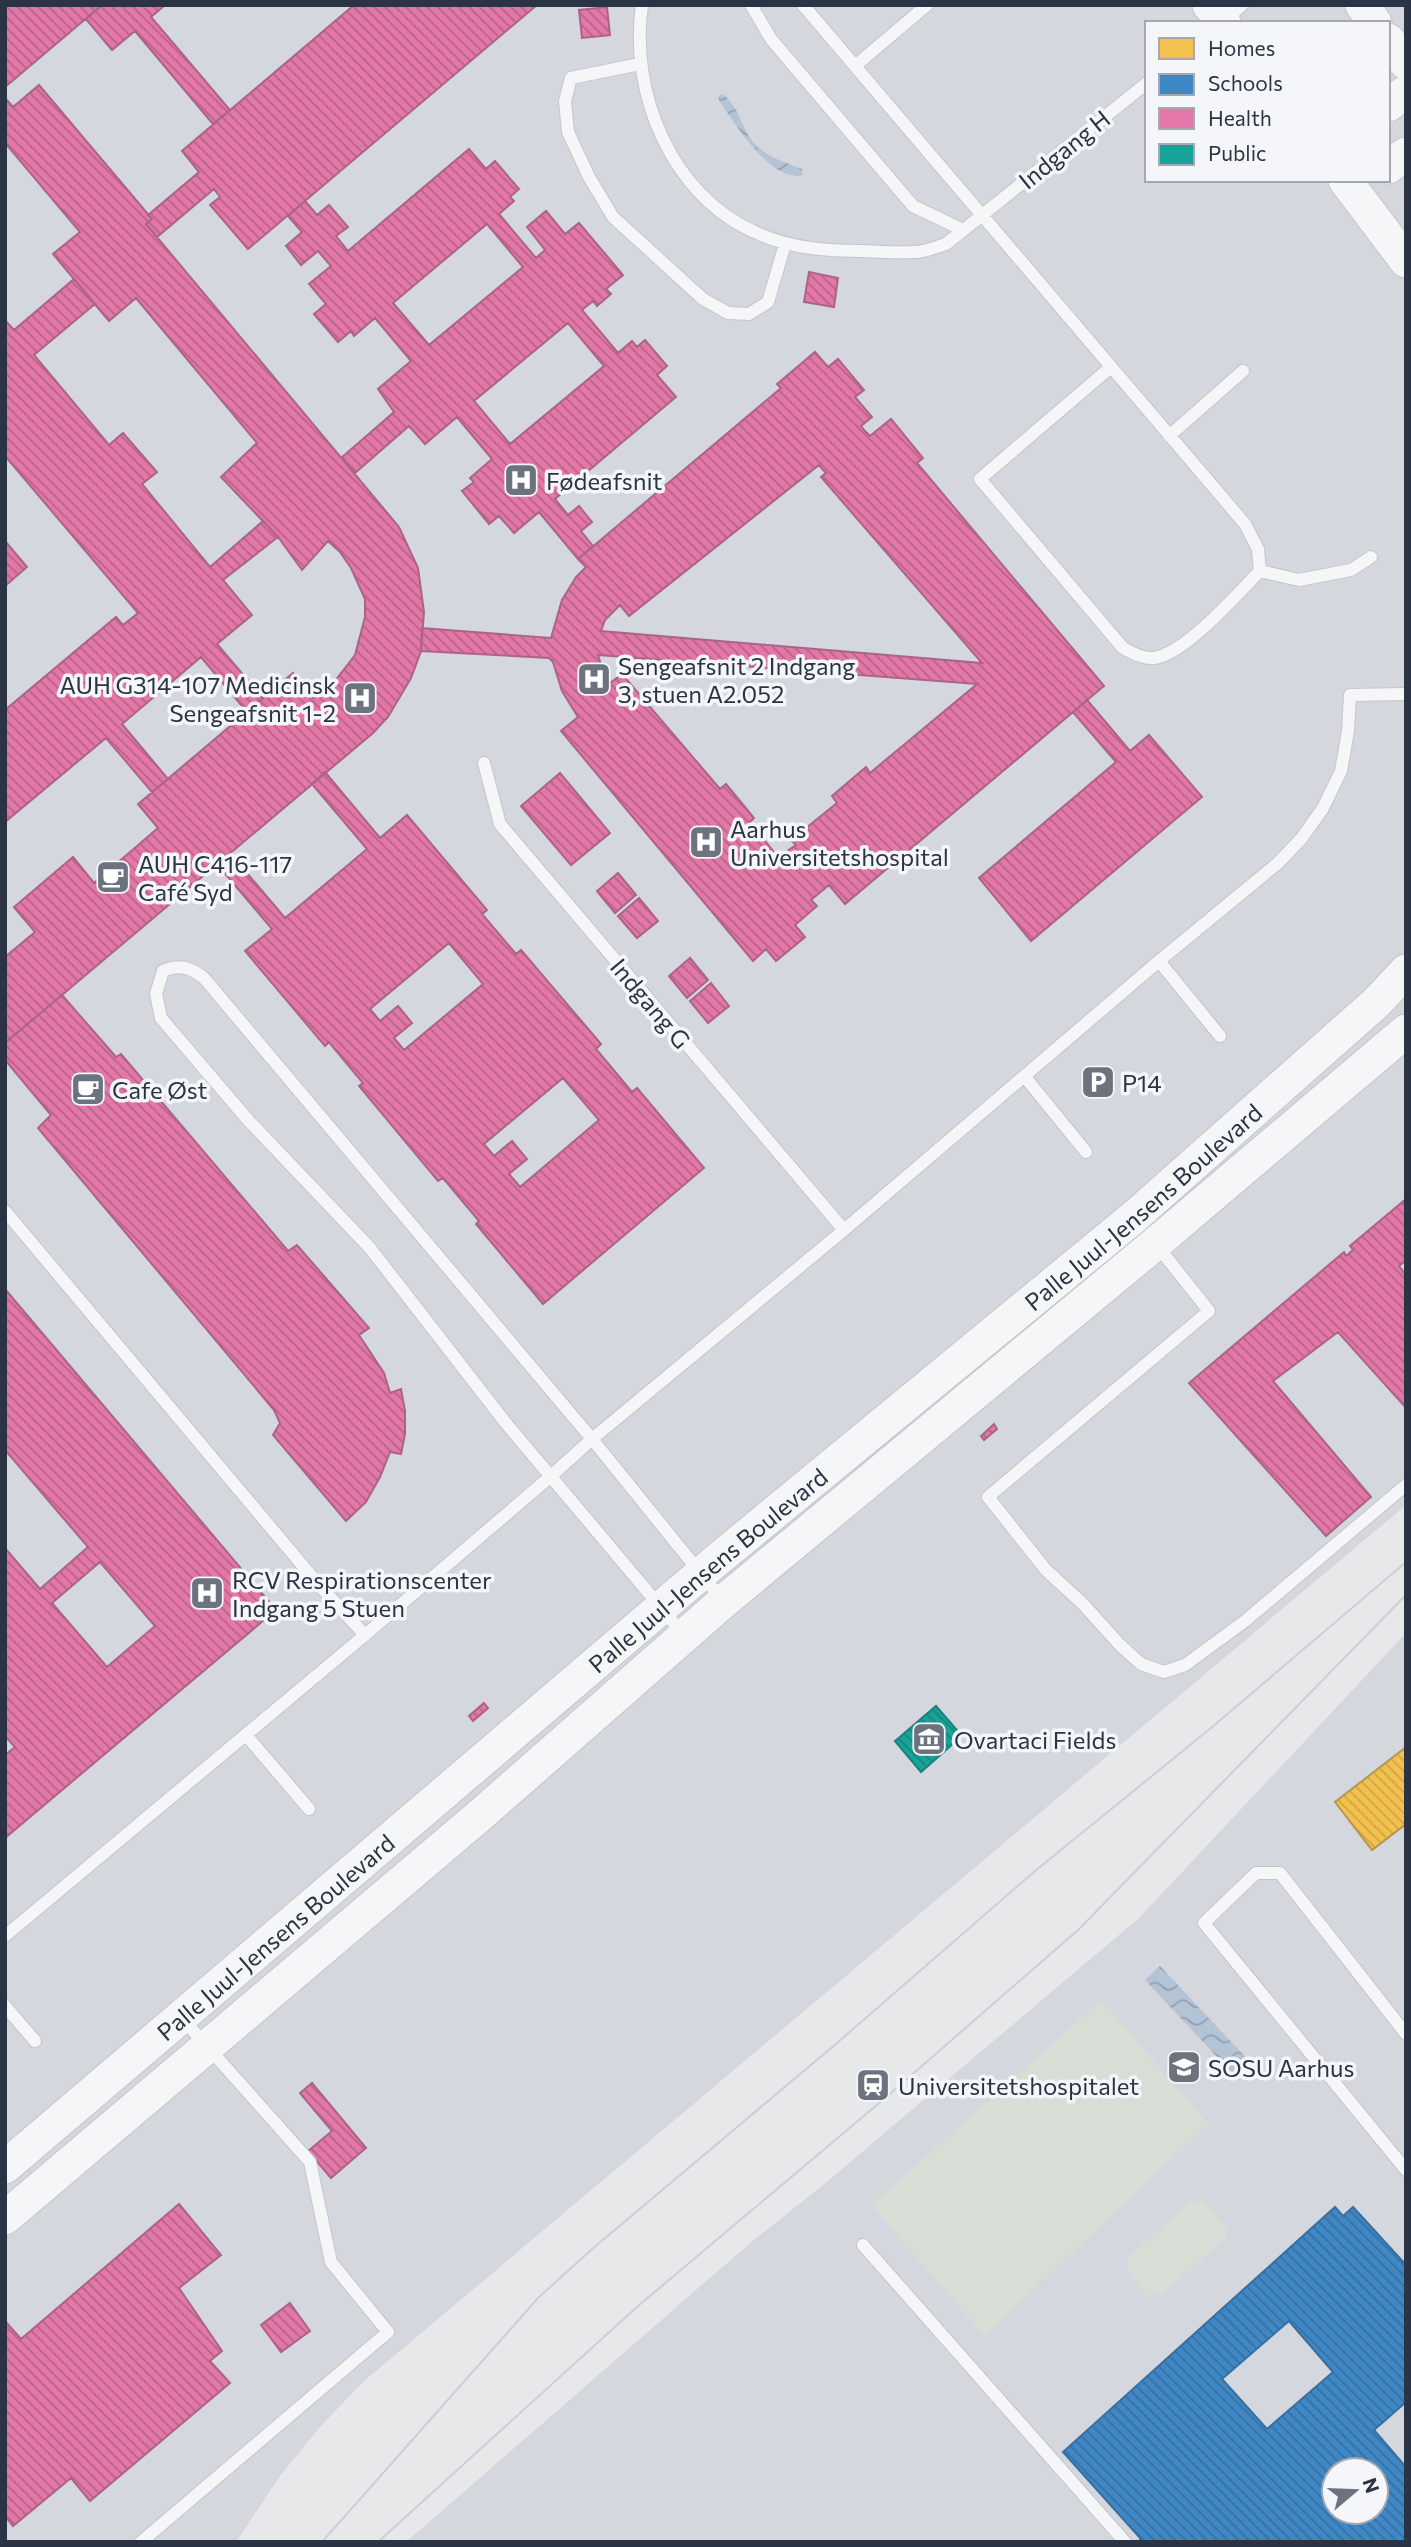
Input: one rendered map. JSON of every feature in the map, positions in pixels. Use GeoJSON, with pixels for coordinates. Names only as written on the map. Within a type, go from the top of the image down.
{"type":"FeatureCollection","features":[{"type":"Feature","properties":{"kind":"street"},"geometry":{"type":"LineString","coordinates":[[1362,5],[1374,21]]}},
{"type":"Feature","properties":{"kind":"street"},"geometry":{"type":"LineString","coordinates":[[1390,43],[1406,63]]}},
{"type":"Feature","properties":{"kind":"street"},"geometry":{"type":"LineString","coordinates":[[1390,104],[1406,92]]}},
{"type":"Feature","properties":{"kind":"street"},"geometry":{"type":"LineString","coordinates":[[1390,166],[1406,154]]}},
{"type":"Feature","properties":{"kind":"street"},"geometry":{"type":"LineString","coordinates":[[1357,184],[1406,261]]}},
{"type":"Feature","properties":{"kind":"street","name":"Palle Juul-Jensens Boulevard"},"geometry":{"type":"LineString","coordinates":[[5,2218],[467,1826],[1145,1230],[1406,971]]}},
{"type":"Feature","properties":{"kind":"street","name":"Palle Juul-Jensens Boulevard"},"geometry":{"type":"LineString","coordinates":[[5,2166],[702,1574],[1406,1031]]}},
{"type":"Feature","properties":{"kind":"lane","name":"Indgang H"},"geometry":{"type":"LineString","coordinates":[[642,5],[640,64],[651,109],[666,146],[686,176],[712,203],[734,221],[785,244],[842,251],[918,252],[946,244],[1145,85]]}},
{"type":"Feature","properties":{"kind":"lane"},"geometry":{"type":"LineString","coordinates":[[751,5],[771,39],[913,206],[963,230]]}},
{"type":"Feature","properties":{"kind":"lane"},"geometry":{"type":"LineString","coordinates":[[803,5],[1245,524],[1258,549],[1259,571],[1180,646],[1167,654],[1151,658],[1123,648],[980,479],[1111,367]]}},
{"type":"Feature","properties":{"kind":"lane"},"geometry":{"type":"LineString","coordinates":[[855,66],[927,5]]}},
{"type":"Feature","properties":{"kind":"lane"},"geometry":{"type":"LineString","coordinates":[[640,64],[571,78],[565,101],[568,132],[589,177],[613,216],[703,299],[728,313],[749,314],[768,302],[785,244]]}},
{"type":"Feature","properties":{"kind":"lane"},"geometry":{"type":"LineString","coordinates":[[1169,436],[1243,371]]}},
{"type":"Feature","properties":{"kind":"lane"},"geometry":{"type":"LineString","coordinates":[[1259,571],[1299,580],[1352,570],[1371,557]]}},
{"type":"Feature","properties":{"kind":"lane"},"geometry":{"type":"LineString","coordinates":[[5,1936],[1278,863],[1316,818],[1341,771],[1348,731],[1350,695],[1406,694]]}},
{"type":"Feature","properties":{"kind":"lane","name":"Indgang G"},"geometry":{"type":"LineString","coordinates":[[484,763],[500,824],[844,1230]]}},
{"type":"Feature","properties":{"kind":"lane"},"geometry":{"type":"LineString","coordinates":[[1159,961],[1220,1036]]}},
{"type":"Feature","properties":{"kind":"lane"},"geometry":{"type":"LineString","coordinates":[[684,1636],[505,1422],[370,1248],[248,1120],[161,1018],[156,994],[163,971],[183,967],[194,970],[204,978],[592,1439],[723,1602]]}},
{"type":"Feature","properties":{"kind":"lane"},"geometry":{"type":"LineString","coordinates":[[1025,1077],[1086,1152]]}},
{"type":"Feature","properties":{"kind":"lane"},"geometry":{"type":"LineString","coordinates":[[5,1211],[318,1585],[365,1635]]}},
{"type":"Feature","properties":{"kind":"lane"},"geometry":{"type":"LineString","coordinates":[[1145,1230],[1209,1311],[988,1497],[1046,1570],[1083,1604],[1119,1644],[1141,1664],[1164,1672],[1185,1665],[1245,1621],[1406,1486]]}},
{"type":"Feature","properties":{"kind":"lane"},"geometry":{"type":"LineString","coordinates":[[246,1735],[309,1810]]}},
{"type":"Feature","properties":{"kind":"lane"},"geometry":{"type":"LineString","coordinates":[[1406,2034],[1280,1872],[1256,1873],[1204,1923],[1406,2170]]}},
{"type":"Feature","properties":{"kind":"lane"},"geometry":{"type":"LineString","coordinates":[[5,2006],[35,2041]]}},
{"type":"Feature","properties":{"kind":"lane"},"geometry":{"type":"LineString","coordinates":[[141,2542],[388,2332],[331,2262],[310,2162],[180,2017]]}},
{"type":"Feature","properties":{"kind":"lane"},"geometry":{"type":"LineString","coordinates":[[863,2245],[1125,2542]]}},
{"type":"Feature","properties":{"kind":"shaded area","name":"Aarhus Universitetshospital"},"geometry":{"type":"Polygon","coordinates":[[[5,5],[1406,5],[1406,1505],[363,2382],[320,2427],[280,2476],[236,2542],[5,2542],[5,5]]]}},
{"type":"Feature","properties":{"kind":"shaded area","name":"SOSU Aarhus"},"geometry":{"type":"Polygon","coordinates":[[[1406,1633],[1406,2542],[406,2542],[749,2244],[823,2185],[1139,1918],[1406,1633]]]}},
{"type":"Feature","properties":{"kind":"shaded area"},"geometry":{"type":"Polygon","coordinates":[[[1101,2000],[1209,2124],[984,2336],[871,2205],[1101,2000]]]}},
{"type":"Feature","properties":{"kind":"shaded area"},"geometry":{"type":"Polygon","coordinates":[[[1191,2201],[1203,2201],[1226,2227],[1226,2238],[1162,2295],[1148,2296],[1127,2270],[1127,2258],[1191,2201]]]}},
{"type":"Feature","properties":{"kind":"water"},"geometry":{"type":"Polygon","coordinates":[[[723,94],[733,105],[753,142],[763,152],[802,169],[803,175],[791,176],[779,171],[755,149],[719,100],[718,96],[723,94]]]}},
{"type":"Feature","properties":{"kind":"water"},"geometry":{"type":"Polygon","coordinates":[[[1160,1966],[1251,2063],[1236,2077],[1145,1980],[1160,1966]]]}},
{"type":"Feature","properties":{"kind":"building: Homes"},"geometry":{"type":"Polygon","coordinates":[[[1406,1747],[1406,1824],[1372,1850],[1335,1802],[1406,1747]]]}},
{"type":"Feature","properties":{"kind":"building: Schools"},"geometry":{"type":"Polygon","coordinates":[[[1335,2207],[1343,2216],[1353,2207],[1406,2265],[1406,2402],[1374,2430],[1406,2467],[1406,2542],[1138,2542],[1141,2539],[1063,2452],[1335,2207]],[[1289,2321],[1222,2379],[1267,2429],[1333,2372],[1289,2321]]]}},
{"type":"Feature","properties":{"kind":"building: Health"},"geometry":{"type":"Polygon","coordinates":[[[5,5],[102,5],[5,87],[5,5]]]}},
{"type":"Feature","properties":{"kind":"building: Health"},"geometry":{"type":"Polygon","coordinates":[[[102,5],[165,5],[151,17],[230,110],[213,124],[135,31],[112,50],[86,19],[102,5]]]}},
{"type":"Feature","properties":{"kind":"building: Health"},"geometry":{"type":"Polygon","coordinates":[[[354,5],[537,5],[248,249],[210,205],[220,197],[214,189],[157,237],[146,224],[152,219],[148,215],[199,172],[182,151],[354,5]]]}},
{"type":"Feature","properties":{"kind":"building: Health"},"geometry":{"type":"Polygon","coordinates":[[[607,7],[610,35],[582,38],[579,10],[607,7]]]}},
{"type":"Feature","properties":{"kind":"building: Health"},"geometry":{"type":"Polygon","coordinates":[[[39,85],[152,219],[146,224],[399,527],[418,568],[424,612],[421,651],[411,678],[388,717],[373,733],[5,1043],[5,957],[35,932],[14,907],[73,857],[94,883],[158,828],[138,804],[293,673],[314,698],[331,686],[355,655],[365,617],[365,599],[351,568],[340,552],[328,541],[302,570],[278,537],[221,477],[257,443],[136,298],[109,321],[53,254],[80,232],[5,143],[5,98],[13,107],[39,85]]]}},
{"type":"Feature","properties":{"kind":"building: Health"},"geometry":{"type":"Polygon","coordinates":[[[469,149],[486,169],[495,161],[519,189],[510,197],[514,201],[499,214],[536,258],[545,250],[527,227],[546,211],[565,234],[579,223],[623,275],[606,289],[611,294],[597,306],[593,301],[582,310],[618,353],[632,341],[637,347],[645,340],[667,366],[657,375],[676,397],[555,499],[568,515],[579,506],[592,522],[581,531],[593,546],[578,559],[539,512],[514,533],[499,516],[489,524],[462,491],[474,482],[470,478],[492,459],[457,417],[425,444],[409,426],[355,473],[342,457],[394,412],[378,389],[411,361],[375,318],[354,336],[351,331],[338,342],[314,314],[326,304],[309,284],[331,266],[318,251],[301,265],[286,246],[302,232],[288,216],[305,201],[317,215],[329,205],[348,227],[336,236],[348,251],[469,149]],[[487,224],[393,303],[429,345],[523,267],[487,224]],[[568,323],[474,401],[510,444],[604,366],[568,323]]]}},
{"type":"Feature","properties":{"kind":"building: Health"},"geometry":{"type":"Polygon","coordinates":[[[809,272],[838,278],[834,307],[804,302],[809,272]]]}},
{"type":"Feature","properties":{"kind":"building: Health"},"geometry":{"type":"Polygon","coordinates":[[[74,279],[95,304],[34,355],[109,445],[123,433],[157,472],[142,484],[210,567],[263,521],[278,537],[223,580],[252,615],[217,644],[263,698],[247,712],[201,657],[122,724],[168,779],[152,792],[106,738],[5,822],[5,710],[116,617],[123,625],[138,613],[5,456],[5,320],[14,330],[74,279]]]}},
{"type":"Feature","properties":{"kind":"building: Health"},"geometry":{"type":"Polygon","coordinates":[[[815,352],[828,367],[838,359],[864,390],[855,397],[872,417],[861,426],[865,431],[870,436],[891,419],[923,458],[917,463],[1104,686],[845,904],[829,885],[811,900],[817,906],[795,925],[805,937],[776,961],[766,949],[753,961],[561,731],[578,717],[562,691],[553,662],[549,658],[421,651],[422,628],[551,638],[562,600],[576,577],[586,567],[578,559],[781,388],[777,384],[815,352]],[[819,465],[629,616],[620,605],[605,620],[601,631],[982,663],[821,477],[826,473],[819,465]],[[598,655],[610,683],[622,674],[720,789],[726,784],[754,818],[750,822],[778,857],[796,845],[791,840],[837,803],[832,796],[866,767],[870,773],[977,684],[598,655]]]}},
{"type":"Feature","properties":{"kind":"building: Health"},"geometry":{"type":"Polygon","coordinates":[[[5,541],[27,567],[5,586],[5,541]]]}},
{"type":"Feature","properties":{"kind":"building: Health"},"geometry":{"type":"Polygon","coordinates":[[[1087,700],[1130,751],[1149,735],[1202,797],[1031,941],[979,878],[1116,762],[1073,712],[1087,700]]]}},
{"type":"Feature","properties":{"kind":"building: Health"},"geometry":{"type":"Polygon","coordinates":[[[325,772],[380,838],[407,815],[487,910],[482,914],[516,954],[521,950],[601,1044],[596,1049],[632,1092],[637,1088],[704,1168],[543,1304],[476,1224],[479,1221],[443,1178],[438,1181],[359,1086],[363,1083],[329,1042],[325,1046],[245,951],[272,929],[217,864],[230,853],[285,918],[367,849],[312,784],[325,772]],[[449,943],[370,1009],[380,1021],[398,1006],[412,1023],[394,1038],[404,1050],[483,984],[449,943]],[[563,1078],[484,1144],[494,1156],[512,1141],[527,1159],[509,1174],[520,1187],[599,1120],[563,1078]]]}},
{"type":"Feature","properties":{"kind":"building: Health"},"geometry":{"type":"Polygon","coordinates":[[[560,773],[610,833],[571,865],[521,806],[560,773]]]}},
{"type":"Feature","properties":{"kind":"building: Health"},"geometry":{"type":"Polygon","coordinates":[[[618,873],[636,895],[615,913],[597,891],[618,873]]]}},
{"type":"Feature","properties":{"kind":"building: Health"},"geometry":{"type":"Polygon","coordinates":[[[639,898],[658,921],[637,938],[618,916],[639,898]]]}},
{"type":"Feature","properties":{"kind":"building: Health"},"geometry":{"type":"Polygon","coordinates":[[[690,958],[708,980],[687,998],[669,976],[690,958]]]}},
{"type":"Feature","properties":{"kind":"building: Health"},"geometry":{"type":"Polygon","coordinates":[[[711,983],[729,1006],[708,1023],[690,1001],[711,983]]]}},
{"type":"Feature","properties":{"kind":"building: Health"},"geometry":{"type":"Polygon","coordinates":[[[62,995],[116,1057],[121,1054],[288,1251],[297,1245],[369,1328],[359,1335],[384,1373],[390,1393],[401,1389],[405,1434],[401,1454],[390,1452],[366,1502],[346,1521],[273,1435],[280,1423],[274,1410],[38,1128],[51,1115],[5,1060],[5,1043],[62,995]]]}},
{"type":"Feature","properties":{"kind":"building: Health"},"geometry":{"type":"Polygon","coordinates":[[[1406,1199],[1406,1260],[1399,1266],[1406,1275],[1406,1408],[1338,1332],[1273,1381],[1371,1497],[1326,1536],[1189,1383],[1344,1252],[1346,1256],[1353,1250],[1350,1246],[1406,1199]]]}},
{"type":"Feature","properties":{"kind":"building: Health"},"geometry":{"type":"Polygon","coordinates":[[[5,1289],[276,1610],[5,1838],[5,1755],[15,1747],[5,1736],[5,1548],[40,1589],[88,1547],[5,1450],[5,1289]],[[100,1562],[52,1603],[107,1667],[155,1626],[100,1562]]]}},
{"type":"Feature","properties":{"kind":"building: Health"},"geometry":{"type":"Polygon","coordinates":[[[994,1424],[997,1429],[984,1440],[981,1436],[994,1424]]]}},
{"type":"Feature","properties":{"kind":"building: Health"},"geometry":{"type":"Polygon","coordinates":[[[484,1703],[488,1708],[473,1721],[469,1716],[484,1703]]]}},
{"type":"Feature","properties":{"kind":"building: Health"},"geometry":{"type":"Polygon","coordinates":[[[312,2083],[366,2148],[331,2178],[308,2151],[332,2131],[300,2093],[312,2083]]]}},
{"type":"Feature","properties":{"kind":"building: Health"},"geometry":{"type":"Polygon","coordinates":[[[179,2204],[221,2255],[179,2288],[222,2351],[210,2361],[230,2383],[90,2501],[71,2478],[13,2526],[5,2516],[5,2321],[21,2339],[179,2204]]]}},
{"type":"Feature","properties":{"kind":"building: Health"},"geometry":{"type":"Polygon","coordinates":[[[290,2303],[310,2331],[281,2352],[261,2325],[290,2303]]]}},
{"type":"Feature","properties":{"kind":"building: Public","name":"Ovartaci Fields"},"geometry":{"type":"Polygon","coordinates":[[[936,1706],[962,1736],[921,1772],[895,1741],[936,1706]]]}},
{"type":"Feature","properties":{"kind":"tram line"},"geometry":{"type":"LineString","coordinates":[[322,2542],[538,2298],[591,2250],[837,2043],[1035,1871],[1211,1728],[1406,1562]]}},
{"type":"Feature","properties":{"kind":"tram line"},"geometry":{"type":"LineString","coordinates":[[378,2542],[638,2306],[884,2099],[1078,1930],[1406,1595]]}},
{"type":"Feature","properties":{"kind":"place","name":"Fødeafsnit"},"geometry":{"type":"Point","coordinates":[521,480]}},
{"type":"Feature","properties":{"kind":"place","name":"Sengeafsnit 2 Indgang 3, stuen A2.052"},"geometry":{"type":"Point","coordinates":[594,679]}},
{"type":"Feature","properties":{"kind":"place","name":"AUH G314-107 Medicinsk Sengeafsnit 1-2"},"geometry":{"type":"Point","coordinates":[360,698]}},
{"type":"Feature","properties":{"kind":"place","name":"Aarhus Universitetshospital"},"geometry":{"type":"Point","coordinates":[706,842]}},
{"type":"Feature","properties":{"kind":"place","name":"AUH C416-117 Café Syd"},"geometry":{"type":"Point","coordinates":[113,877]}},
{"type":"Feature","properties":{"kind":"place","name":"P14"},"geometry":{"type":"Point","coordinates":[1098,1082]}},
{"type":"Feature","properties":{"kind":"place","name":"Cafe Øst"},"geometry":{"type":"Point","coordinates":[88,1089]}},
{"type":"Feature","properties":{"kind":"place","name":"RCV Respirationscenter Indgang 5 Stuen"},"geometry":{"type":"Point","coordinates":[207,1593]}},
{"type":"Feature","properties":{"kind":"place","name":"Ovartaci Fields"},"geometry":{"type":"Point","coordinates":[929,1739]}},
{"type":"Feature","properties":{"kind":"place","name":"SOSU Aarhus"},"geometry":{"type":"Point","coordinates":[1184,2067]}},
{"type":"Feature","properties":{"kind":"place","name":"Universitetshospitalet"},"geometry":{"type":"Point","coordinates":[873,2085]}}]}
